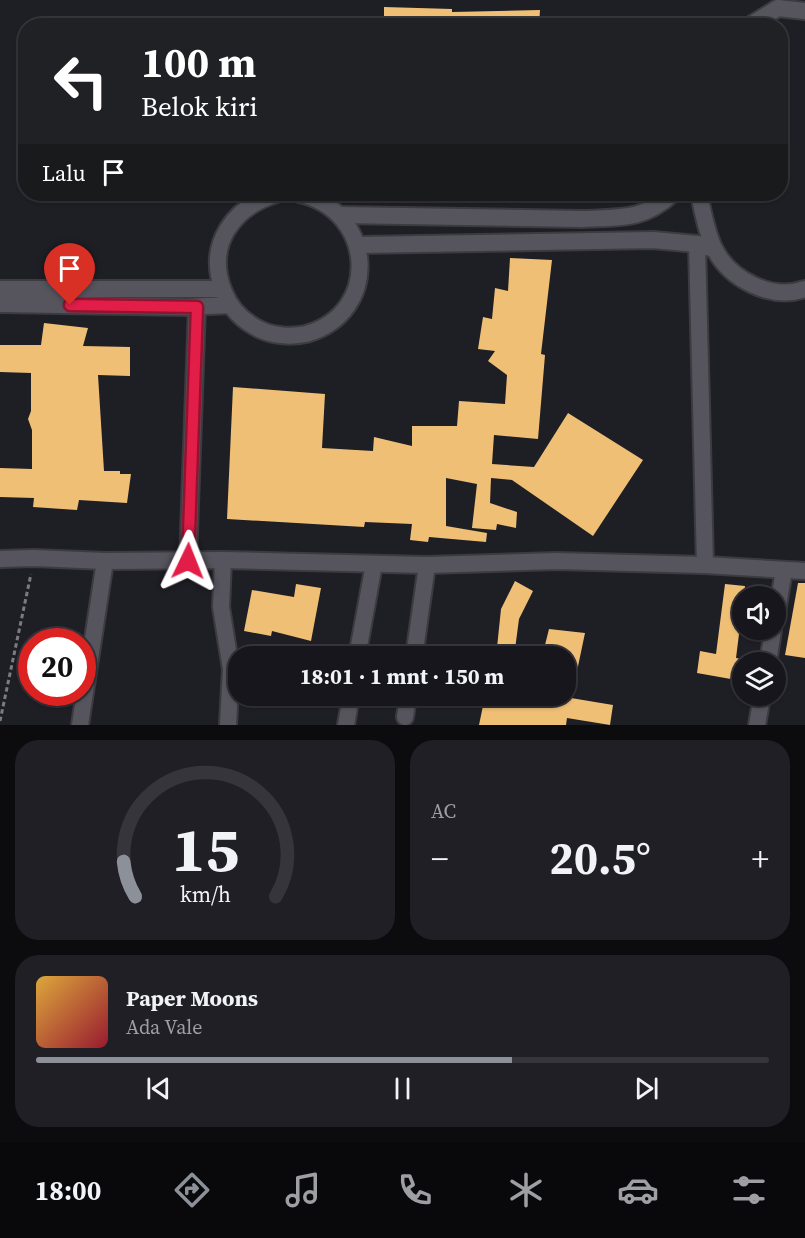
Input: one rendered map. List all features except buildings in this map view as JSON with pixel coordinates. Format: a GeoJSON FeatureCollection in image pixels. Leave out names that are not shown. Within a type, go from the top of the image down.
{"type":"FeatureCollection","features":[{"type":"Feature","properties":{"kind":"street"},"geometry":{"type":"LineString","coordinates":[[760,18],[778,4],[804,7]]}},
{"type":"Feature","properties":{"kind":"street"},"geometry":{"type":"LineString","coordinates":[[257,201],[246,207],[234,219],[225,233],[219,249],[218,267],[222,289],[230,305],[250,325],[283,336],[317,331],[331,322],[344,310],[359,279],[358,244],[351,229],[341,215],[322,201]]}},
{"type":"Feature","properties":{"kind":"street"},"geometry":{"type":"LineString","coordinates":[[341,215],[572,218],[633,216],[649,211],[663,201]]}},
{"type":"Feature","properties":{"kind":"street"},"geometry":{"type":"LineString","coordinates":[[700,201],[714,249],[734,273],[754,286],[777,292],[798,292],[805,289]]}},
{"type":"Feature","properties":{"kind":"street"},"geometry":{"type":"LineString","coordinates":[[568,241],[572,218]]}},
{"type":"Feature","properties":{"kind":"street"},"geometry":{"type":"LineString","coordinates":[[358,244],[653,240],[698,244],[714,249]]}},
{"type":"Feature","properties":{"kind":"street"},"geometry":{"type":"LineString","coordinates":[[698,244],[705,565]]}},
{"type":"Feature","properties":{"kind":"street"},"geometry":{"type":"LineString","coordinates":[[0,288],[222,289]]}},
{"type":"Feature","properties":{"kind":"street"},"geometry":{"type":"LineString","coordinates":[[0,304],[197,307],[230,305]]}},
{"type":"Feature","properties":{"kind":"street"},"geometry":{"type":"LineString","coordinates":[[188,561],[197,307]]}},
{"type":"Feature","properties":{"kind":"street"},"geometry":{"type":"LineString","coordinates":[[0,559],[224,560],[428,565],[556,561],[705,565],[805,571]]}},
{"type":"Feature","properties":{"kind":"street"},"geometry":{"type":"LineString","coordinates":[[224,560],[221,607],[231,669],[228,725]]}},
{"type":"Feature","properties":{"kind":"street"},"geometry":{"type":"LineString","coordinates":[[80,725],[105,561]]}},
{"type":"Feature","properties":{"kind":"street"},"geometry":{"type":"LineString","coordinates":[[359,646],[374,564]]}},
{"type":"Feature","properties":{"kind":"street"},"geometry":{"type":"LineString","coordinates":[[416,646],[428,565]]}},
{"type":"Feature","properties":{"kind":"street"},"geometry":{"type":"LineString","coordinates":[[781,586],[784,570]]}},
{"type":"Feature","properties":{"kind":"street"},"geometry":{"type":"LineString","coordinates":[[346,725],[349,706]]}},
{"type":"Feature","properties":{"kind":"street"},"geometry":{"type":"LineString","coordinates":[[405,717],[407,706]]}},
{"type":"Feature","properties":{"kind":"street"},"geometry":{"type":"LineString","coordinates":[[757,725],[760,706]]}},
{"type":"Feature","properties":{"kind":"path"},"geometry":{"type":"LineString","coordinates":[[0,721],[34,558]]}},
{"type":"Feature","properties":{"kind":"route"},"geometry":{"type":"LineString","coordinates":[[70,305],[197,307],[188,561]]}}]}
